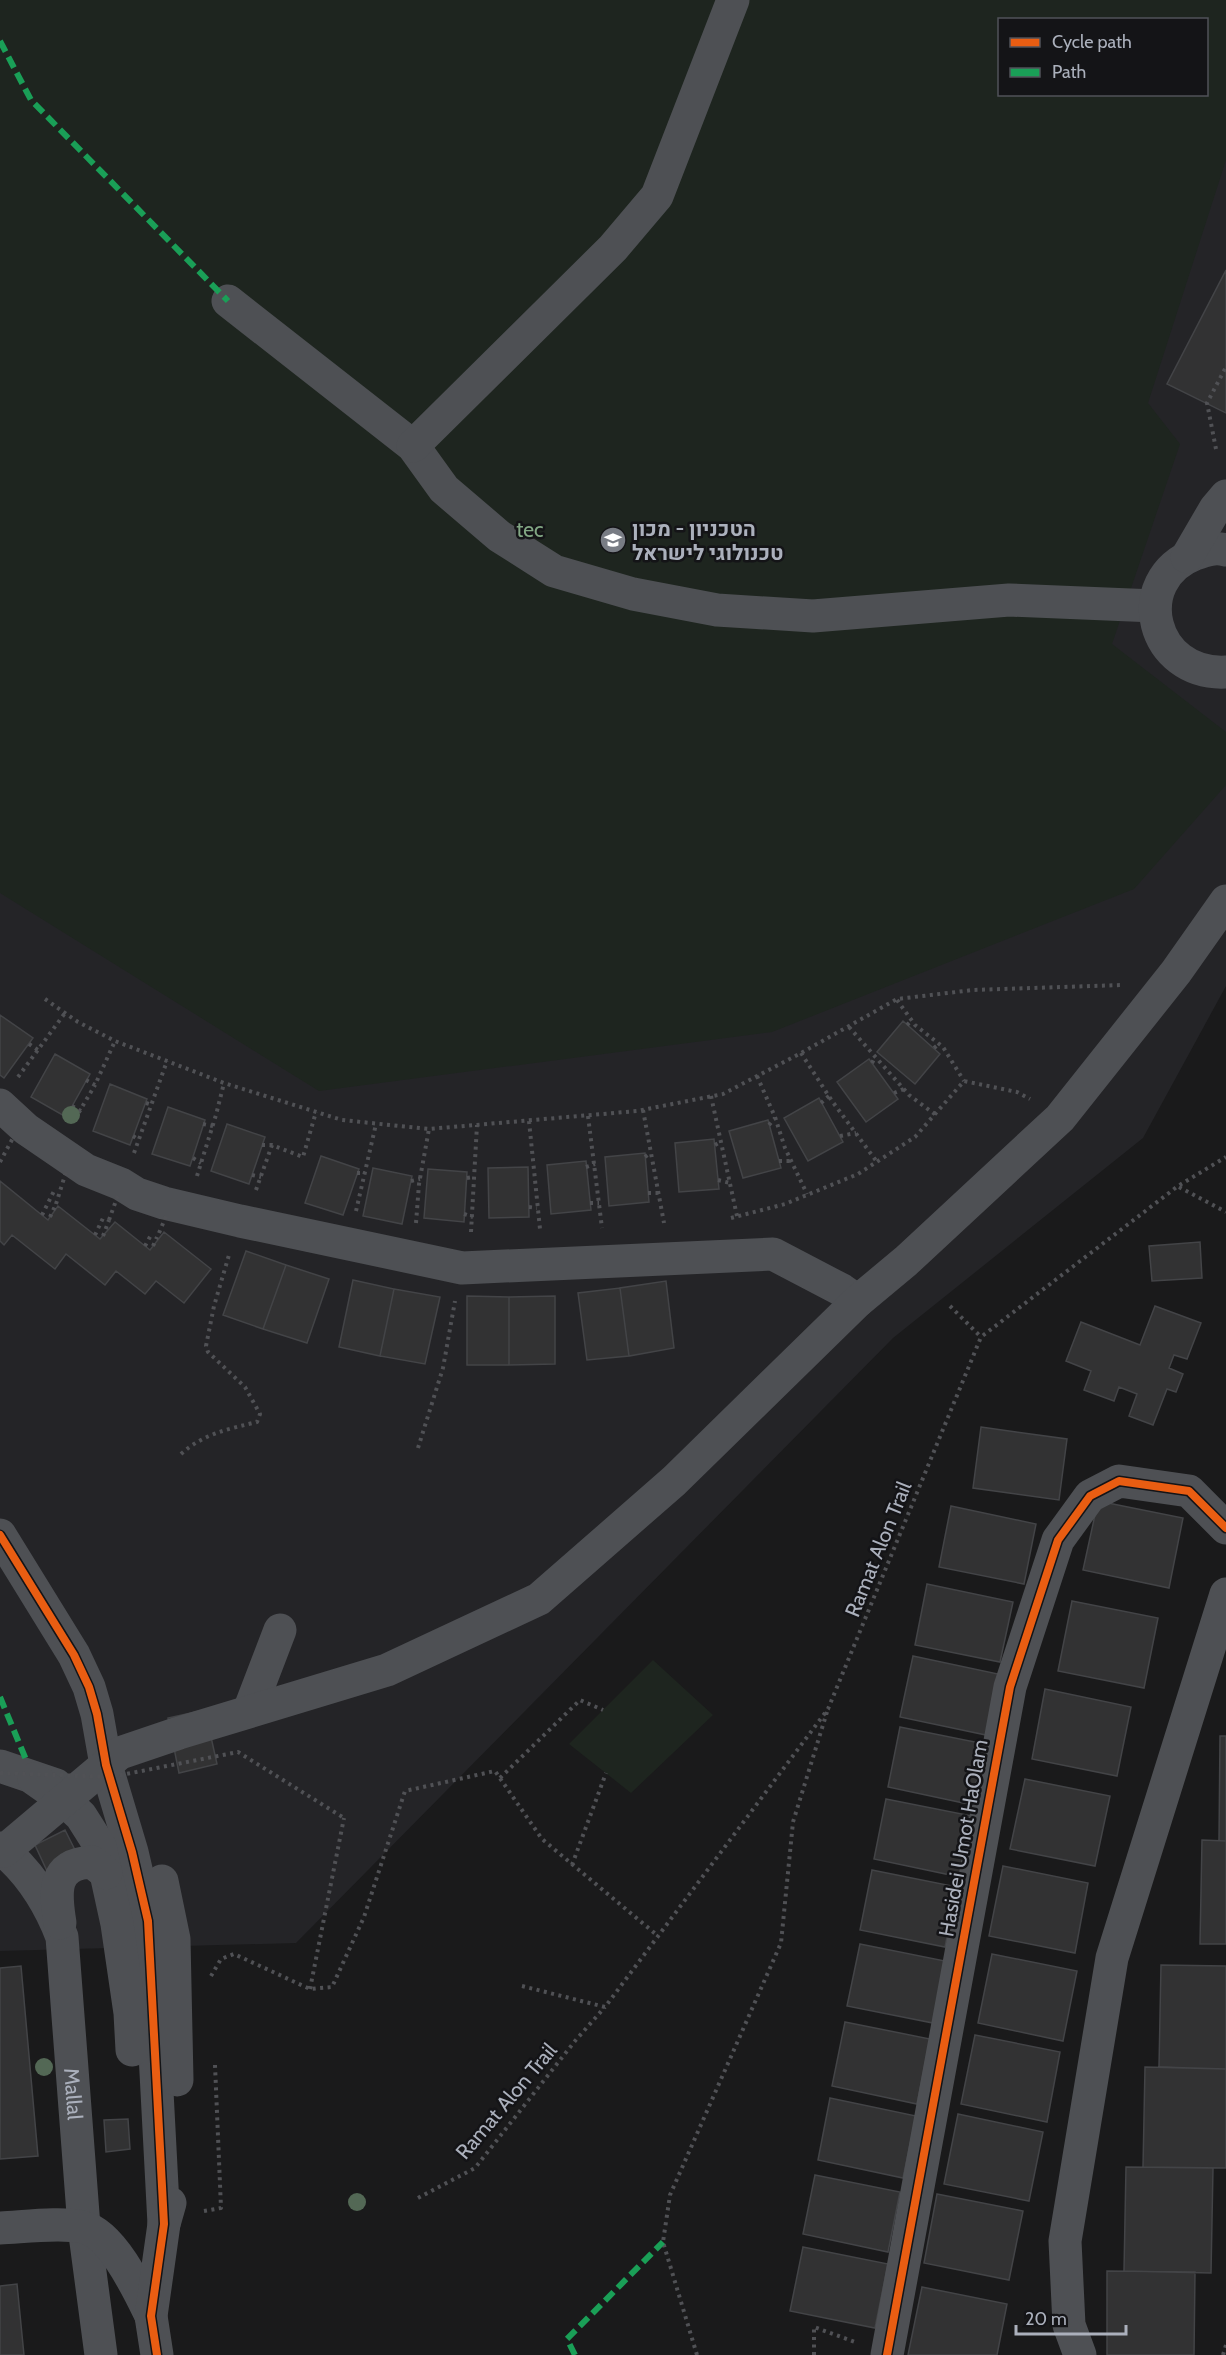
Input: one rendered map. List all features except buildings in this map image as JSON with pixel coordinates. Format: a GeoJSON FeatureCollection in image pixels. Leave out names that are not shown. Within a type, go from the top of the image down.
{"type":"FeatureCollection","features":[{"type":"Feature","properties":{"kind":"street"},"geometry":{"type":"LineString","coordinates":[[413,446],[613,249],[657,196],[733,0]]}},
{"type":"Feature","properties":{"kind":"street"},"geometry":{"type":"LineString","coordinates":[[228,301],[413,446],[444,489],[499,536],[554,571],[633,594],[717,610],[813,616],[1009,600],[1155,606]]}},
{"type":"Feature","properties":{"kind":"street"},"geometry":{"type":"LineString","coordinates":[[1187,557],[1215,509],[1226,495]]}},
{"type":"Feature","properties":{"kind":"street"},"geometry":{"type":"LineString","coordinates":[[1226,550],[1218,548],[1206,550],[1187,557],[1172,569],[1163,582],[1155,606],[1157,625],[1164,643],[1176,658],[1192,668],[1211,673],[1226,672]]}},
{"type":"Feature","properties":{"kind":"street"},"geometry":{"type":"LineString","coordinates":[[2,1849],[113,1759],[249,1712],[387,1670],[539,1599],[664,1480],[1060,1118],[1176,972],[1226,901]]}},
{"type":"Feature","properties":{"kind":"street"},"geometry":{"type":"LineString","coordinates":[[7,1093],[26,1129],[74,1163],[121,1184],[137,1194],[164,1203],[462,1268],[773,1254],[842,1290],[858,1301]]}},
{"type":"Feature","properties":{"kind":"street","name":"Hasidei Umot HaOlam"},"geometry":{"type":"LineString","coordinates":[[887,2354],[1010,1687],[1058,1540],[1090,1496],[1119,1481],[1189,1491],[1226,1528]]}},
{"type":"Feature","properties":{"kind":"street"},"geometry":{"type":"LineString","coordinates":[[0,1535],[74,1655],[88,1687],[113,1759],[120,1814],[132,1852],[148,1921],[164,2224]]}},
{"type":"Feature","properties":{"kind":"street"},"geometry":{"type":"LineString","coordinates":[[1080,2355],[1069,2325],[1065,2241],[1112,1958],[1226,1594]]}},
{"type":"Feature","properties":{"kind":"street"},"geometry":{"type":"LineString","coordinates":[[249,1712],[280,1630]]}},
{"type":"Feature","properties":{"kind":"street"},"geometry":{"type":"LineString","coordinates":[[113,1759],[137,1795],[159,1871],[174,1940],[178,2171],[164,2224],[151,2316],[157,2355]]}},
{"type":"Feature","properties":{"kind":"street"},"geometry":{"type":"LineString","coordinates":[[0,1766],[70,1795],[101,1799],[120,1814]]}},
{"type":"Feature","properties":{"kind":"street"},"geometry":{"type":"LineString","coordinates":[[34,1779],[41,1802],[37,1821]]}},
{"type":"Feature","properties":{"kind":"street"},"geometry":{"type":"LineString","coordinates":[[70,1795],[100,1846],[106,1873],[117,1924],[130,2013],[142,2178],[164,2224]]}},
{"type":"Feature","properties":{"kind":"street","name":"Mallal"},"geometry":{"type":"LineString","coordinates":[[2,1849],[40,1891],[62,1937],[84,2227],[101,2355]]}},
{"type":"Feature","properties":{"kind":"street"},"geometry":{"type":"LineString","coordinates":[[62,1937],[56,1899],[58,1880],[68,1868],[83,1863],[93,1862],[106,1873]]}},
{"type":"Feature","properties":{"kind":"street"},"geometry":{"type":"LineString","coordinates":[[0,2228],[84,2227],[115,2252],[127,2269],[151,2316]]}},
{"type":"Feature","properties":{"kind":"path"},"geometry":{"type":"LineString","coordinates":[[1216,449],[1207,403],[1226,367]]}},
{"type":"Feature","properties":{"kind":"path"},"geometry":{"type":"LineString","coordinates":[[45,999],[115,1041],[224,1083],[342,1120],[429,1129],[643,1110],[723,1094],[897,999],[973,990],[1124,985]]}},
{"type":"Feature","properties":{"kind":"path"},"geometry":{"type":"LineString","coordinates":[[897,999],[912,1020],[939,1044],[964,1081],[1017,1092],[1032,1101]]}},
{"type":"Feature","properties":{"kind":"path"},"geometry":{"type":"LineString","coordinates":[[7,1093],[66,1013]]}},
{"type":"Feature","properties":{"kind":"path"},"geometry":{"type":"LineString","coordinates":[[907,1025],[912,1020]]}},
{"type":"Feature","properties":{"kind":"path"},"geometry":{"type":"LineString","coordinates":[[849,1027],[909,1095],[936,1115]]}},
{"type":"Feature","properties":{"kind":"path"},"geometry":{"type":"LineString","coordinates":[[76,1117],[95,1085],[115,1041]]}},
{"type":"Feature","properties":{"kind":"path"},"geometry":{"type":"LineString","coordinates":[[29,1044],[38,1050]]}},
{"type":"Feature","properties":{"kind":"path"},"geometry":{"type":"LineString","coordinates":[[934,1048],[939,1044]]}},
{"type":"Feature","properties":{"kind":"path"},"geometry":{"type":"LineString","coordinates":[[801,1053],[877,1162]]}},
{"type":"Feature","properties":{"kind":"path"},"geometry":{"type":"LineString","coordinates":[[872,1063],[875,1057]]}},
{"type":"Feature","properties":{"kind":"path"},"geometry":{"type":"LineString","coordinates":[[134,1152],[167,1061]]}},
{"type":"Feature","properties":{"kind":"path"},"geometry":{"type":"LineString","coordinates":[[757,1076],[807,1194]]}},
{"type":"Feature","properties":{"kind":"path"},"geometry":{"type":"LineString","coordinates":[[86,1080],[95,1085]]}},
{"type":"Feature","properties":{"kind":"path"},"geometry":{"type":"LineString","coordinates":[[723,1220],[785,1204],[858,1174],[915,1137],[964,1081]]}},
{"type":"Feature","properties":{"kind":"path"},"geometry":{"type":"LineString","coordinates":[[198,1174],[224,1083]]}},
{"type":"Feature","properties":{"kind":"path"},"geometry":{"type":"LineString","coordinates":[[894,1093],[904,1089]]}},
{"type":"Feature","properties":{"kind":"path"},"geometry":{"type":"LineString","coordinates":[[711,1096],[737,1216]]}},
{"type":"Feature","properties":{"kind":"path"},"geometry":{"type":"LineString","coordinates":[[821,1103],[829,1096]]}},
{"type":"Feature","properties":{"kind":"path"},"geometry":{"type":"LineString","coordinates":[[146,1103],[152,1105]]}},
{"type":"Feature","properties":{"kind":"path"},"geometry":{"type":"LineString","coordinates":[[72,1106],[81,1111]]}},
{"type":"Feature","properties":{"kind":"path"},"geometry":{"type":"LineString","coordinates":[[643,1110],[664,1223],[676,1223]]}},
{"type":"Feature","properties":{"kind":"path"},"geometry":{"type":"LineString","coordinates":[[262,1144],[272,1145],[303,1157],[316,1112]]}},
{"type":"Feature","properties":{"kind":"path"},"geometry":{"type":"LineString","coordinates":[[588,1116],[603,1229]]}},
{"type":"Feature","properties":{"kind":"path"},"geometry":{"type":"LineString","coordinates":[[769,1125],[775,1118]]}},
{"type":"Feature","properties":{"kind":"path"},"geometry":{"type":"LineString","coordinates":[[529,1121],[538,1215]]}},
{"type":"Feature","properties":{"kind":"path"},"geometry":{"type":"LineString","coordinates":[[204,1124],[213,1126]]}},
{"type":"Feature","properties":{"kind":"path"},"geometry":{"type":"LineString","coordinates":[[357,1206],[376,1124]]}},
{"type":"Feature","properties":{"kind":"path"},"geometry":{"type":"LineString","coordinates":[[472,1226],[477,1125]]}},
{"type":"Feature","properties":{"kind":"path"},"geometry":{"type":"LineString","coordinates":[[417,1219],[420,1179],[429,1129]]}},
{"type":"Feature","properties":{"kind":"path"},"geometry":{"type":"LineString","coordinates":[[840,1136],[856,1133]]}},
{"type":"Feature","properties":{"kind":"path"},"geometry":{"type":"LineString","coordinates":[[0,1161],[14,1136]]}},
{"type":"Feature","properties":{"kind":"path"},"geometry":{"type":"LineString","coordinates":[[133,1136],[139,1140]]}},
{"type":"Feature","properties":{"kind":"path"},"geometry":{"type":"LineString","coordinates":[[715,1145],[720,1142]]}},
{"type":"Feature","properties":{"kind":"path"},"geometry":{"type":"LineString","coordinates":[[257,1186],[272,1145]]}},
{"type":"Feature","properties":{"kind":"path"},"geometry":{"type":"LineString","coordinates":[[645,1157],[651,1153]]}},
{"type":"Feature","properties":{"kind":"path"},"geometry":{"type":"LineString","coordinates":[[950,1306],[981,1337],[1178,1186],[1226,1157]]}},
{"type":"Feature","properties":{"kind":"path"},"geometry":{"type":"LineString","coordinates":[[193,1158],[201,1163]]}},
{"type":"Feature","properties":{"kind":"path"},"geometry":{"type":"LineString","coordinates":[[779,1161],[792,1161]]}},
{"type":"Feature","properties":{"kind":"path"},"geometry":{"type":"LineString","coordinates":[[586,1167],[595,1164]]}},
{"type":"Feature","properties":{"kind":"path"},"geometry":{"type":"LineString","coordinates":[[528,1172],[533,1167]]}},
{"type":"Feature","properties":{"kind":"path"},"geometry":{"type":"LineString","coordinates":[[50,1217],[66,1172]]}},
{"type":"Feature","properties":{"kind":"path"},"geometry":{"type":"LineString","coordinates":[[357,1173],[364,1173]]}},
{"type":"Feature","properties":{"kind":"path"},"geometry":{"type":"LineString","coordinates":[[252,1174],[261,1178]]}},
{"type":"Feature","properties":{"kind":"path"},"geometry":{"type":"LineString","coordinates":[[467,1178],[474,1177]]}},
{"type":"Feature","properties":{"kind":"path"},"geometry":{"type":"LineString","coordinates":[[411,1181],[420,1179]]}},
{"type":"Feature","properties":{"kind":"path"},"geometry":{"type":"LineString","coordinates":[[42,1215],[59,1180]]}},
{"type":"Feature","properties":{"kind":"path"},"geometry":{"type":"LineString","coordinates":[[718,1180],[730,1183]]}},
{"type":"Feature","properties":{"kind":"path"},"geometry":{"type":"LineString","coordinates":[[1178,1186],[1226,1212]]}},
{"type":"Feature","properties":{"kind":"path"},"geometry":{"type":"LineString","coordinates":[[648,1193],[659,1192]]}},
{"type":"Feature","properties":{"kind":"path"},"geometry":{"type":"LineString","coordinates":[[103,1236],[118,1195]]}},
{"type":"Feature","properties":{"kind":"path"},"geometry":{"type":"LineString","coordinates":[[590,1203],[599,1203]]}},
{"type":"Feature","properties":{"kind":"path"},"geometry":{"type":"LineString","coordinates":[[55,1211],[56,1204]]}},
{"type":"Feature","properties":{"kind":"path"},"geometry":{"type":"LineString","coordinates":[[95,1235],[108,1207]]}},
{"type":"Feature","properties":{"kind":"path"},"geometry":{"type":"LineString","coordinates":[[529,1207],[537,1208]]}},
{"type":"Feature","properties":{"kind":"path"},"geometry":{"type":"LineString","coordinates":[[159,1233],[167,1214]]}},
{"type":"Feature","properties":{"kind":"path"},"geometry":{"type":"LineString","coordinates":[[464,1214],[473,1217]]}},
{"type":"Feature","properties":{"kind":"path"},"geometry":{"type":"LineString","coordinates":[[109,1220],[110,1227]]}},
{"type":"Feature","properties":{"kind":"path"},"geometry":{"type":"LineString","coordinates":[[180,1454],[191,1444],[215,1431],[257,1422],[260,1414],[245,1387],[208,1352],[206,1346],[214,1306],[227,1263]]}},
{"type":"Feature","properties":{"kind":"path"},"geometry":{"type":"LineString","coordinates":[[418,1448],[443,1368],[462,1268]]}},
{"type":"Feature","properties":{"kind":"path"},"geometry":{"type":"LineString","coordinates":[[500,1778],[580,1700],[603,1710]]}},
{"type":"Feature","properties":{"kind":"path"},"geometry":{"type":"LineString","coordinates":[[697,2355],[663,2242],[670,2195],[781,1943],[793,1822],[828,1708]]}},
{"type":"Feature","properties":{"kind":"path"},"geometry":{"type":"LineString","coordinates":[[0,1773],[111,1777],[238,1752],[344,1818],[310,1989]]}},
{"type":"Feature","properties":{"kind":"path"},"geometry":{"type":"LineString","coordinates":[[212,1987],[211,1975],[221,1959],[234,1954],[310,1989],[332,1987],[364,1917],[405,1791],[495,1771],[542,1839],[658,1936]]}},
{"type":"Feature","properties":{"kind":"path"},"geometry":{"type":"LineString","coordinates":[[573,1865],[606,1773]]}},
{"type":"Feature","properties":{"kind":"path"},"geometry":{"type":"LineString","coordinates":[[522,1986],[604,2007]]}},
{"type":"Feature","properties":{"kind":"path"},"geometry":{"type":"LineString","coordinates":[[197,2212],[221,2208],[215,2057]]}},
{"type":"Feature","properties":{"kind":"path"},"geometry":{"type":"LineString","coordinates":[[814,2355],[814,2327],[887,2354]]}},
{"type":"Feature","properties":{"kind":"path"},"geometry":{"type":"LineString","coordinates":[[1223,2355],[1226,2345]]}},
{"type":"Feature","properties":{"kind":"shaded area","name":"tec"},"geometry":{"type":"Polygon","coordinates":[[[0,0],[1226,0],[1226,986],[1143,1138],[893,1338],[296,1943],[0,1951],[0,0]]]}},
{"type":"Feature","properties":{"kind":"green space","name":"tec"},"geometry":{"type":"Polygon","coordinates":[[[0,0],[1226,0],[1226,160],[1148,403],[1180,444],[1112,644],[1226,732],[1226,785],[1134,889],[772,1032],[319,1091],[0,893],[0,0]]]}},
{"type":"Feature","properties":{"kind":"green space"},"geometry":{"type":"Polygon","coordinates":[[[653,1660],[713,1715],[631,1793],[569,1744],[653,1660]]]}},
{"type":"Feature","properties":{"kind":"marked path"},"geometry":{"type":"LineString","coordinates":[[0,41],[31,100],[228,301]]}},
{"type":"Feature","properties":{"kind":"marked path"},"geometry":{"type":"LineString","coordinates":[[0,1697],[27,1762]]}},
{"type":"Feature","properties":{"kind":"marked path"},"geometry":{"type":"LineString","coordinates":[[575,2355],[567,2339],[663,2242]]}},
{"type":"Feature","properties":{"kind":"cycle path"},"geometry":{"type":"LineString","coordinates":[[887,2355],[1010,1687],[1058,1540],[1090,1496],[1119,1481],[1189,1491],[1226,1528]]}},
{"type":"Feature","properties":{"kind":"cycle path"},"geometry":{"type":"LineString","coordinates":[[0,1535],[74,1655],[89,1687],[97,1714],[106,1765],[132,1852],[148,1921],[164,2224],[151,2316],[157,2355]]}},
{"type":"Feature","properties":{"kind":"place","name":"הטכניון - מכון טכנולוגי לישראל"},"geometry":{"type":"Point","coordinates":[613,540]}}]}
